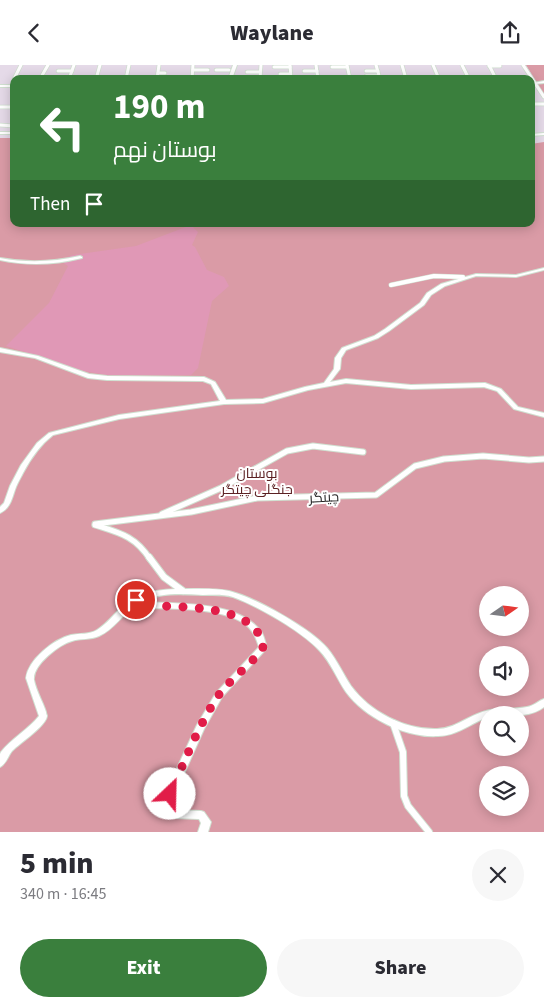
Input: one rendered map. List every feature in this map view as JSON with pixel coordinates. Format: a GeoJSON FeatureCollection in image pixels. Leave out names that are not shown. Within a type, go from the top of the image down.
{"type":"FeatureCollection","features":[{"type":"Feature","properties":{"kind":"street"},"geometry":{"type":"LineString","coordinates":[[42,75],[48,65]]}},
{"type":"Feature","properties":{"kind":"street"},"geometry":{"type":"LineString","coordinates":[[70,75],[74,65]]}},
{"type":"Feature","properties":{"kind":"street"},"geometry":{"type":"LineString","coordinates":[[158,75],[159,65]]}},
{"type":"Feature","properties":{"kind":"street"},"geometry":{"type":"LineString","coordinates":[[192,75],[194,65]]}},
{"type":"Feature","properties":{"kind":"street"},"geometry":{"type":"LineString","coordinates":[[229,75],[231,65]]}},
{"type":"Feature","properties":{"kind":"street"},"geometry":{"type":"LineString","coordinates":[[260,75],[261,65]]}},
{"type":"Feature","properties":{"kind":"street"},"geometry":{"type":"LineString","coordinates":[[376,65],[379,75]]}},
{"type":"Feature","properties":{"kind":"street"},"geometry":{"type":"LineString","coordinates":[[274,67],[290,66],[290,74],[280,74]]}},
{"type":"Feature","properties":{"kind":"street"},"geometry":{"type":"LineString","coordinates":[[490,66],[498,67]]}},
{"type":"Feature","properties":{"kind":"street"},"geometry":{"type":"LineString","coordinates":[[333,68],[347,67]]}},
{"type":"Feature","properties":{"kind":"street"},"geometry":{"type":"LineString","coordinates":[[304,70],[317,68]]}},
{"type":"Feature","properties":{"kind":"street"},"geometry":{"type":"LineString","coordinates":[[193,70],[208,70]]}},
{"type":"Feature","properties":{"kind":"street"},"geometry":{"type":"LineString","coordinates":[[216,70],[229,70]]}},
{"type":"Feature","properties":{"kind":"street"},"geometry":{"type":"LineString","coordinates":[[58,71],[72,71]]}},
{"type":"Feature","properties":{"kind":"street"},"geometry":{"type":"LineString","coordinates":[[247,72],[259,71]]}},
{"type":"Feature","properties":{"kind":"street"},"geometry":{"type":"LineString","coordinates":[[366,71],[378,71]]}},
{"type":"Feature","properties":{"kind":"street"},"geometry":{"type":"LineString","coordinates":[[158,72],[165,72]]}},
{"type":"Feature","properties":{"kind":"street"},"geometry":{"type":"LineString","coordinates":[[535,86],[544,97]]}},
{"type":"Feature","properties":{"kind":"street"},"geometry":{"type":"LineString","coordinates":[[0,259],[12,262],[50,264],[67,262],[80,257]]}},
{"type":"Feature","properties":{"kind":"street"},"geometry":{"type":"LineString","coordinates":[[390,285],[434,276],[516,276],[544,269]]}},
{"type":"Feature","properties":{"kind":"street"},"geometry":{"type":"LineString","coordinates":[[326,384],[337,369],[338,358],[344,349],[376,337],[422,304],[429,294],[436,289],[463,277]]}},
{"type":"Feature","properties":{"kind":"street"},"geometry":{"type":"LineString","coordinates":[[0,350],[36,357],[88,376],[107,378],[204,379],[213,383],[224,402]]}},
{"type":"Feature","properties":{"kind":"street"},"geometry":{"type":"LineString","coordinates":[[0,511],[5,507],[13,487],[41,441],[51,434],[119,417],[224,402],[263,401],[326,384],[359,381],[420,387],[485,385],[499,391],[516,407],[544,415]]}},
{"type":"Feature","properties":{"kind":"street"},"geometry":{"type":"LineString","coordinates":[[156,517],[221,488],[287,451],[313,446],[363,452]]}},
{"type":"Feature","properties":{"kind":"street","name":"چیتگر"},"geometry":{"type":"LineString","coordinates":[[183,591],[173,587],[163,577],[141,546],[134,541],[95,525],[191,512],[257,498],[376,495],[387,490],[396,478],[408,469],[423,463],[484,456],[521,461],[544,459]]}},
{"type":"Feature","properties":{"kind":"street"},"geometry":{"type":"LineString","coordinates":[[0,763],[10,746],[18,738],[36,729],[44,717],[30,678],[31,669],[63,641],[75,637],[92,636],[103,631],[116,616],[136,600],[164,591],[234,594],[294,627],[323,649],[358,700],[392,723],[414,731],[439,733],[458,728],[475,717],[540,707],[544,702]]}},
{"type":"Feature","properties":{"kind":"street"},"geometry":{"type":"LineString","coordinates":[[136,600],[144,605],[211,609],[229,613],[258,630],[262,639],[263,648],[219,695],[200,727],[170,794],[170,806],[174,814],[201,815],[206,822],[203,832]]}},
{"type":"Feature","properties":{"kind":"street"},"geometry":{"type":"LineString","coordinates":[[392,723],[399,735],[403,753],[402,790],[406,803],[425,824],[429,832]]}},
{"type":"Feature","properties":{"kind":"green space"},"geometry":{"type":"Polygon","coordinates":[[[526,65],[544,65],[544,95],[535,80],[535,75],[532,75],[526,65]]]}},
{"type":"Feature","properties":{"kind":"green space","name":"بوستان جنگلی چیتگر"},"geometry":{"type":"Polygon","coordinates":[[[0,138],[10,138],[10,227],[535,227],[535,143],[544,142],[544,832],[0,832],[0,138]]]}},
{"type":"Feature","properties":{"kind":"shaded area"},"geometry":{"type":"Polygon","coordinates":[[[186,227],[193,227],[198,232],[192,245],[195,247],[207,270],[224,277],[229,286],[212,301],[198,368],[191,375],[107,375],[84,371],[6,346],[49,303],[68,266],[59,260],[73,255],[136,246],[186,227]]]}},
{"type":"Feature","properties":{"kind":"route"},"geometry":{"type":"LineString","coordinates":[[136,600],[144,605],[211,609],[229,613],[258,630],[262,639],[263,648],[219,695],[200,727],[170,794]]}}]}
